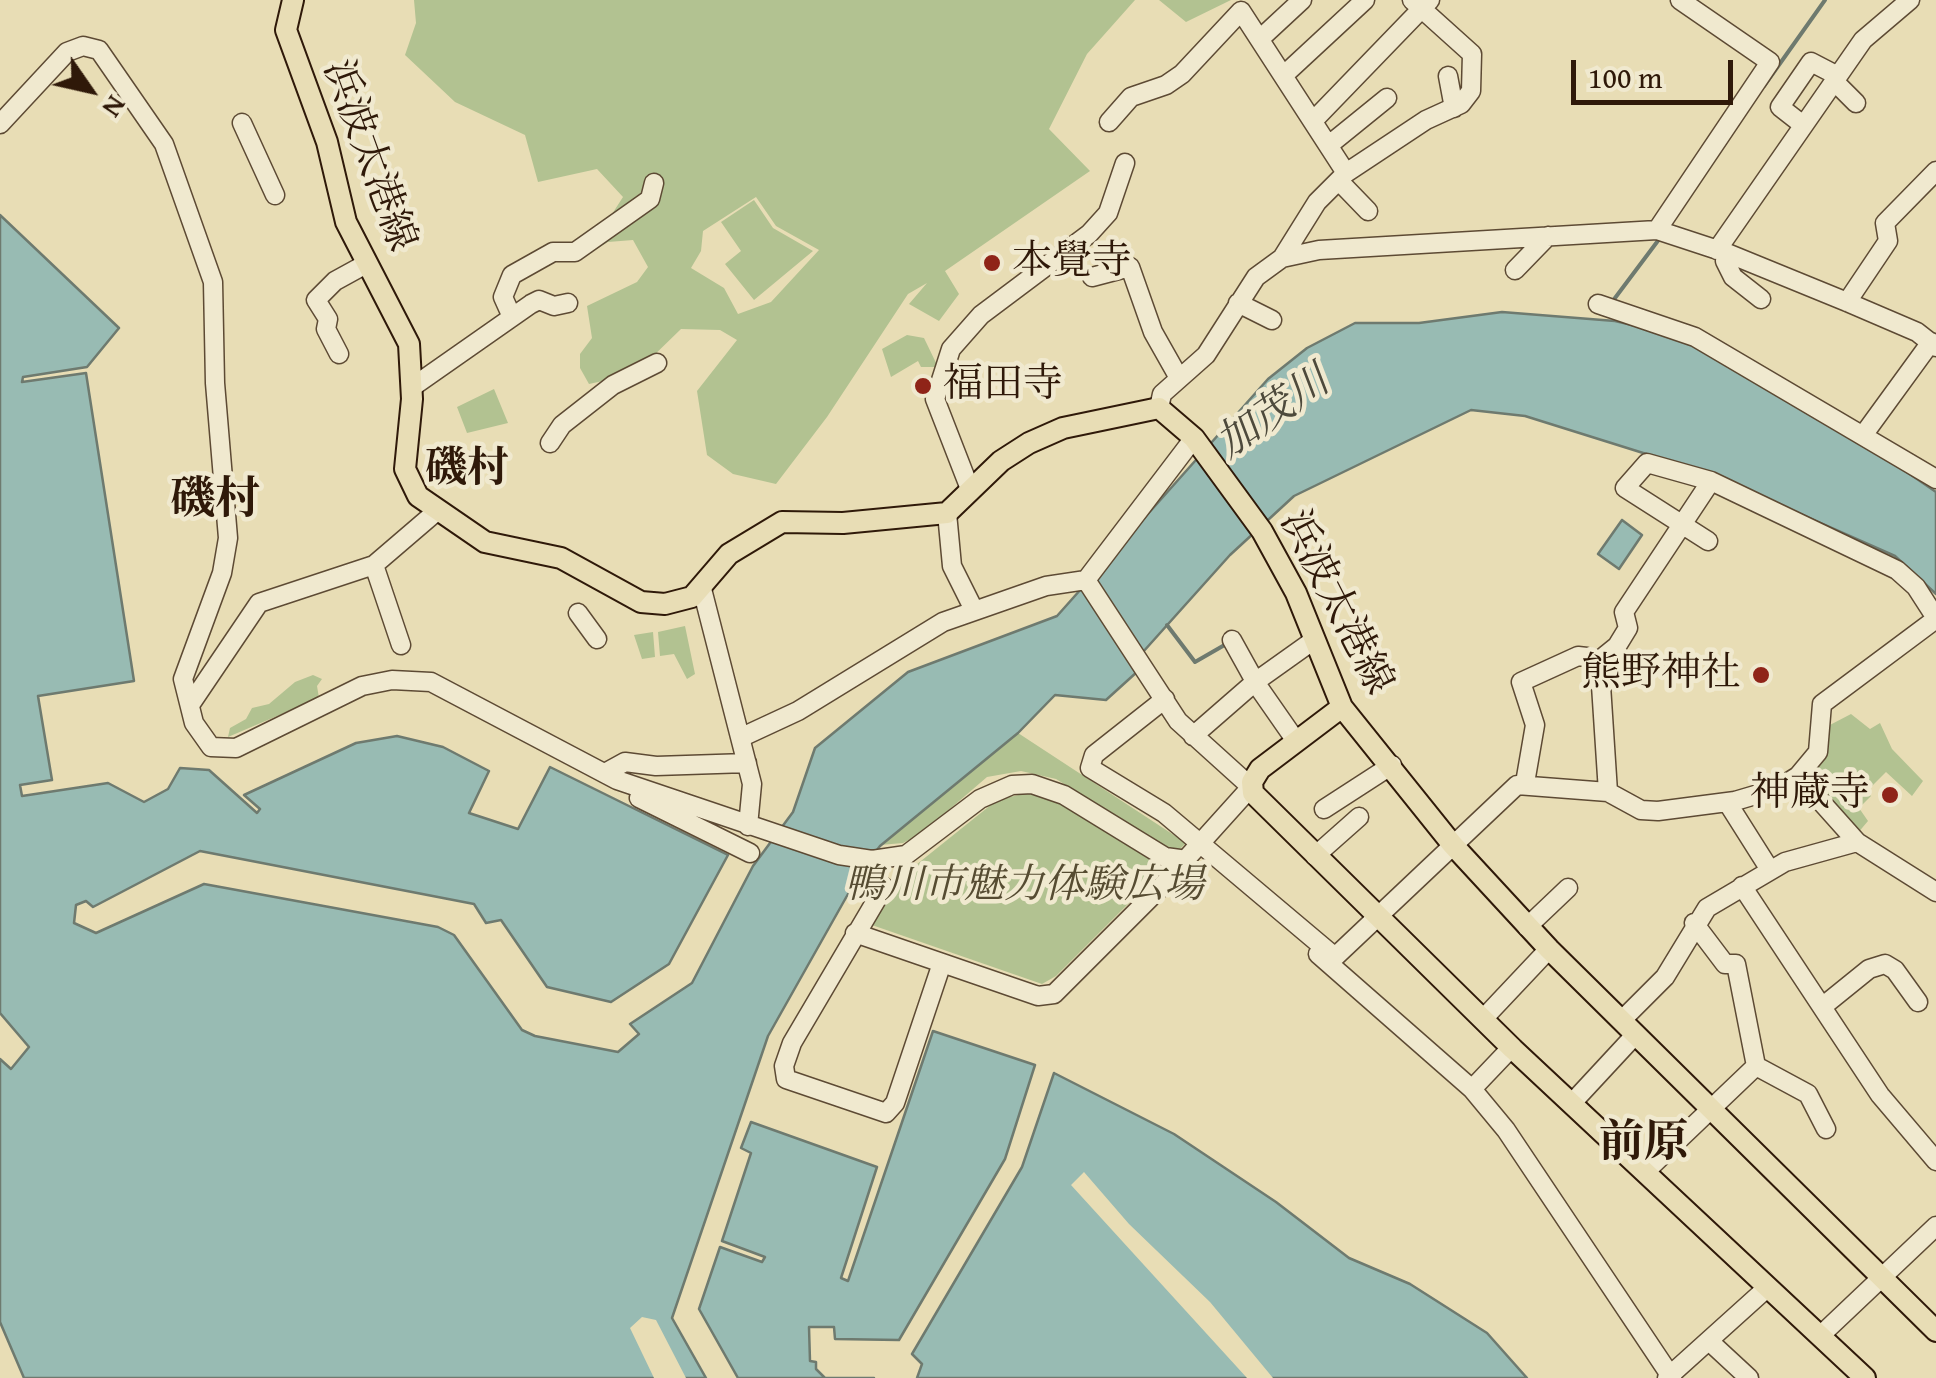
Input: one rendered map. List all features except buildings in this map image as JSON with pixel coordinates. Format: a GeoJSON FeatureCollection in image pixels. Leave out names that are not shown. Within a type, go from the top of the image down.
{"type":"FeatureCollection","features":[{"type":"Feature","properties":{"kind":"main road","name":"浜波太港線"},"geometry":{"type":"LineString","coordinates":[[293,0],[286,24],[288,39],[326,142],[346,222],[405,332],[412,388],[406,469],[413,490],[485,542],[561,558],[641,602],[676,602],[702,589]]}},
{"type":"Feature","properties":{"kind":"main road","name":"浜波太港線"},"geometry":{"type":"LineString","coordinates":[[1160,408],[1196,440],[1262,531],[1290,580],[1342,707],[1452,844],[1549,950],[1936,1331]]}},
{"type":"Feature","properties":{"kind":"main road"},"geometry":{"type":"LineString","coordinates":[[702,589],[729,554],[782,522],[843,523],[946,514],[1000,461],[1063,428],[1160,408]]}},
{"type":"Feature","properties":{"kind":"main road"},"geometry":{"type":"LineString","coordinates":[[1342,707],[1260,769],[1251,787],[1315,856],[1512,1047],[1865,1378]]}},
{"type":"Feature","properties":{"kind":"street"},"geometry":{"type":"LineString","coordinates":[[1261,38],[1302,0]]}},
{"type":"Feature","properties":{"kind":"street"},"geometry":{"type":"LineString","coordinates":[[1283,76],[1365,0]]}},
{"type":"Feature","properties":{"kind":"street"},"geometry":{"type":"LineString","coordinates":[[1666,232],[1770,62],[1680,0]]}},
{"type":"Feature","properties":{"kind":"street"},"geometry":{"type":"LineString","coordinates":[[1722,251],[1803,125],[1888,6],[1910,0]]}},
{"type":"Feature","properties":{"kind":"street"},"geometry":{"type":"LineString","coordinates":[[1282,258],[1317,202],[1342,177],[1426,120],[1454,108],[1471,91],[1472,54],[1420,3],[1314,120]]}},
{"type":"Feature","properties":{"kind":"street"},"geometry":{"type":"LineString","coordinates":[[1109,122],[1131,96],[1166,85],[1182,74],[1241,11],[1314,120],[1342,177],[1368,211]]}},
{"type":"Feature","properties":{"kind":"street"},"geometry":{"type":"LineString","coordinates":[[0,124],[68,52],[83,46],[99,50],[164,144],[213,282],[215,384],[228,538],[204,630],[184,672],[202,740],[222,750],[236,748],[362,686],[392,680],[431,682],[611,776],[773,835],[872,860],[906,855],[923,847],[994,791],[1032,784],[1064,795],[1164,857],[1195,851],[1335,957],[1452,844],[1525,783],[1535,726],[1521,682],[1578,656],[1596,663]]}},
{"type":"Feature","properties":{"kind":"street"},"geometry":{"type":"LineString","coordinates":[[1803,125],[1780,108],[1810,62],[1836,78],[1856,103]]}},
{"type":"Feature","properties":{"kind":"street"},"geometry":{"type":"LineString","coordinates":[[1448,76],[1454,108]]}},
{"type":"Feature","properties":{"kind":"street"},"geometry":{"type":"LineString","coordinates":[[1329,145],[1387,98]]}},
{"type":"Feature","properties":{"kind":"street"},"geometry":{"type":"LineString","coordinates":[[242,123],[275,196]]}},
{"type":"Feature","properties":{"kind":"street"},"geometry":{"type":"LineString","coordinates":[[970,489],[935,399],[951,349],[981,315],[1089,234],[1108,213],[1126,163]]}},
{"type":"Feature","properties":{"kind":"street"},"geometry":{"type":"LineString","coordinates":[[1847,302],[1888,241],[1885,223],[1936,171]]}},
{"type":"Feature","properties":{"kind":"street"},"geometry":{"type":"LineString","coordinates":[[512,317],[503,297],[512,275],[553,252],[575,252],[650,199],[654,183]]}},
{"type":"Feature","properties":{"kind":"street"},"geometry":{"type":"LineString","coordinates":[[1160,408],[1160,397],[1206,355],[1256,276],[1282,258],[1319,250],[1666,232],[1847,302],[1933,344],[1868,428]]}},
{"type":"Feature","properties":{"kind":"street"},"geometry":{"type":"LineString","coordinates":[[1515,270],[1548,236]]}},
{"type":"Feature","properties":{"kind":"street"},"geometry":{"type":"LineString","coordinates":[[1722,251],[1733,277],[1761,300]]}},
{"type":"Feature","properties":{"kind":"street"},"geometry":{"type":"LineString","coordinates":[[339,354],[326,329],[328,318],[316,300],[335,281],[366,264]]}},
{"type":"Feature","properties":{"kind":"street"},"geometry":{"type":"LineString","coordinates":[[1092,277],[1130,267],[1153,332],[1179,378]]}},
{"type":"Feature","properties":{"kind":"street"},"geometry":{"type":"LineString","coordinates":[[412,388],[539,300],[554,306],[568,302]]}},
{"type":"Feature","properties":{"kind":"street"},"geometry":{"type":"LineString","coordinates":[[1238,303],[1272,320]]}},
{"type":"Feature","properties":{"kind":"street"},"geometry":{"type":"LineString","coordinates":[[1598,304],[1618,314],[1696,336],[1868,428]]}},
{"type":"Feature","properties":{"kind":"street"},"geometry":{"type":"LineString","coordinates":[[1750,354],[1868,428],[1936,479]]}},
{"type":"Feature","properties":{"kind":"street"},"geometry":{"type":"LineString","coordinates":[[550,444],[562,425],[612,385],[657,363]]}},
{"type":"Feature","properties":{"kind":"street"},"geometry":{"type":"LineString","coordinates":[[742,737],[798,712],[918,634],[1046,586],[1087,581],[1196,440]]}},
{"type":"Feature","properties":{"kind":"street"},"geometry":{"type":"LineString","coordinates":[[1525,783],[1608,792],[1641,810],[1727,802],[1778,788],[1798,776],[1818,752],[1822,704],[1936,619],[1916,587],[1897,570],[1711,481],[1647,463],[1625,488],[1708,541]]}},
{"type":"Feature","properties":{"kind":"street"},"geometry":{"type":"LineString","coordinates":[[1596,663],[1628,628],[1624,612],[1711,481]]}},
{"type":"Feature","properties":{"kind":"street"},"geometry":{"type":"LineString","coordinates":[[190,705],[259,603],[374,565],[437,511]]}},
{"type":"Feature","properties":{"kind":"street"},"geometry":{"type":"LineString","coordinates":[[946,514],[952,566],[974,610]]}},
{"type":"Feature","properties":{"kind":"street"},"geometry":{"type":"LineString","coordinates":[[374,565],[401,645]]}},
{"type":"Feature","properties":{"kind":"street"},"geometry":{"type":"LineString","coordinates":[[855,933],[1038,996],[1054,994],[1195,851],[1251,787],[1193,736],[1087,581]]}},
{"type":"Feature","properties":{"kind":"street"},"geometry":{"type":"LineString","coordinates":[[702,589],[742,737],[753,802],[748,826]]}},
{"type":"Feature","properties":{"kind":"street"},"geometry":{"type":"LineString","coordinates":[[578,612],[597,639]]}},
{"type":"Feature","properties":{"kind":"street"},"geometry":{"type":"LineString","coordinates":[[1232,640],[1255,682],[1296,741]]}},
{"type":"Feature","properties":{"kind":"street"},"geometry":{"type":"LineString","coordinates":[[1193,736],[1255,682],[1314,640]]}},
{"type":"Feature","properties":{"kind":"street"},"geometry":{"type":"LineString","coordinates":[[1596,663],[1608,792]]}},
{"type":"Feature","properties":{"kind":"street"},"geometry":{"type":"LineString","coordinates":[[1165,700],[1094,755],[1090,768],[1164,814],[1195,851],[1472,1088],[1506,1130],[1668,1378],[1768,1287]]}},
{"type":"Feature","properties":{"kind":"street"},"geometry":{"type":"LineString","coordinates":[[611,776],[625,762],[656,766],[747,763]]}},
{"type":"Feature","properties":{"kind":"street"},"geometry":{"type":"LineString","coordinates":[[1324,809],[1392,765]]}},
{"type":"Feature","properties":{"kind":"street"},"geometry":{"type":"LineString","coordinates":[[611,776],[638,797],[750,853]]}},
{"type":"Feature","properties":{"kind":"street"},"geometry":{"type":"LineString","coordinates":[[1798,776],[1858,842],[1936,892]]}},
{"type":"Feature","properties":{"kind":"street"},"geometry":{"type":"LineString","coordinates":[[1727,802],[1770,870]]}},
{"type":"Feature","properties":{"kind":"street"},"geometry":{"type":"LineString","coordinates":[[1315,856],[1359,817]]}},
{"type":"Feature","properties":{"kind":"street"},"geometry":{"type":"LineString","coordinates":[[1572,1103],[1666,977],[1706,908],[1770,870],[1813,852],[1858,842]]}},
{"type":"Feature","properties":{"kind":"street"},"geometry":{"type":"LineString","coordinates":[[1742,886],[1880,1095],[1936,1162]]}},
{"type":"Feature","properties":{"kind":"street"},"geometry":{"type":"LineString","coordinates":[[884,887],[792,1042],[784,1066],[786,1079],[886,1113],[895,1103],[942,963]]}},
{"type":"Feature","properties":{"kind":"street"},"geometry":{"type":"LineString","coordinates":[[1528,927],[1568,888]]}},
{"type":"Feature","properties":{"kind":"street"},"geometry":{"type":"LineString","coordinates":[[1694,923],[1726,964],[1736,964],[1756,1066]]}},
{"type":"Feature","properties":{"kind":"street"},"geometry":{"type":"LineString","coordinates":[[1483,1019],[1549,950]]}},
{"type":"Feature","properties":{"kind":"street"},"geometry":{"type":"LineString","coordinates":[[1822,1007],[1869,969],[1885,964],[1895,970],[1918,1002]]}},
{"type":"Feature","properties":{"kind":"street"},"geometry":{"type":"LineString","coordinates":[[1472,1088],[1512,1047]]}},
{"type":"Feature","properties":{"kind":"street"},"geometry":{"type":"LineString","coordinates":[[1645,1172],[1756,1066]]}},
{"type":"Feature","properties":{"kind":"street"},"geometry":{"type":"LineString","coordinates":[[1756,1066],[1808,1094],[1826,1129]]}},
{"type":"Feature","properties":{"kind":"street"},"geometry":{"type":"LineString","coordinates":[[1821,1335],[1936,1226]]}},
{"type":"Feature","properties":{"kind":"street"},"geometry":{"type":"LineString","coordinates":[[1709,1341],[1749,1378]]}},
{"type":"Feature","properties":{"kind":"green space"},"geometry":{"type":"Polygon","coordinates":[[[414,0],[1135,0],[1087,54],[1049,129],[1090,171],[945,271],[959,294],[939,321],[909,304],[927,283],[908,294],[827,417],[776,484],[733,474],[707,455],[697,391],[737,340],[720,330],[681,329],[645,364],[621,377],[589,384],[580,368],[580,354],[592,338],[587,306],[637,282],[648,267],[633,240],[608,242],[585,256],[623,197],[597,169],[538,182],[525,135],[455,102],[405,55],[416,23],[414,0]],[[756,197],[703,231],[701,251],[691,268],[724,288],[738,314],[771,302],[819,250],[776,226],[756,197]]]}},
{"type":"Feature","properties":{"kind":"green space"},"geometry":{"type":"Polygon","coordinates":[[[1159,0],[1231,0],[1186,22],[1159,0]]]}},
{"type":"Feature","properties":{"kind":"green space"},"geometry":{"type":"Polygon","coordinates":[[[754,200],[773,228],[813,251],[754,300],[725,264],[741,251],[721,222],[754,200]]]}},
{"type":"Feature","properties":{"kind":"green space"},"geometry":{"type":"Polygon","coordinates":[[[907,335],[924,338],[938,367],[921,367],[918,361],[891,377],[882,349],[907,335]]]}},
{"type":"Feature","properties":{"kind":"green space"},"geometry":{"type":"Polygon","coordinates":[[[494,389],[508,423],[467,433],[457,407],[494,389]]]}},
{"type":"Feature","properties":{"kind":"green space"},"geometry":{"type":"Polygon","coordinates":[[[685,626],[695,674],[687,679],[674,654],[660,656],[658,632],[685,626]]]}},
{"type":"Feature","properties":{"kind":"green space"},"geometry":{"type":"Polygon","coordinates":[[[653,632],[655,657],[642,659],[634,635],[653,632]]]}},
{"type":"Feature","properties":{"kind":"green space"},"geometry":{"type":"Polygon","coordinates":[[[313,675],[322,679],[317,686],[319,698],[228,737],[230,728],[246,719],[252,708],[269,704],[295,682],[313,675]]]}},
{"type":"Feature","properties":{"kind":"green space"},"geometry":{"type":"Polygon","coordinates":[[[1851,714],[1870,729],[1880,723],[1892,749],[1923,781],[1912,796],[1886,772],[1867,791],[1871,796],[1859,808],[1868,821],[1857,834],[1806,773],[1826,752],[1828,726],[1851,714]]]}},
{"type":"Feature","properties":{"kind":"green space"},"geometry":{"type":"Polygon","coordinates":[[[1018,733],[1186,843],[1178,851],[1166,847],[1056,779],[1021,771],[987,777],[922,833],[903,843],[880,845],[1018,733]]]}},
{"type":"Feature","properties":{"kind":"green space","name":"鴨川市魅力体験広場"},"geometry":{"type":"Polygon","coordinates":[[[1027,793],[1053,799],[1159,865],[1158,874],[1056,976],[1042,984],[869,924],[896,881],[997,800],[1027,793]]]}},
{"type":"Feature","properties":{"kind":"water","name":"加茂川"},"geometry":{"type":"Polygon","coordinates":[[[0,215],[119,328],[87,367],[23,377],[22,382],[86,373],[134,681],[38,696],[52,780],[20,785],[22,796],[108,783],[144,802],[168,789],[180,768],[209,770],[257,813],[260,809],[244,795],[356,743],[397,736],[443,747],[489,771],[469,813],[518,829],[550,767],[728,855],[669,964],[611,1002],[547,987],[501,920],[486,923],[474,904],[200,851],[93,907],[86,901],[76,905],[74,923],[96,933],[204,884],[438,927],[454,935],[522,1030],[535,1036],[618,1052],[639,1034],[630,1024],[692,983],[753,866],[793,812],[815,748],[908,672],[1057,616],[1268,379],[1307,348],[1355,323],[1419,323],[1502,312],[1615,321],[1666,333],[1784,388],[1936,492],[1936,594],[1895,556],[1707,473],[1525,416],[1471,410],[1294,496],[1230,555],[1143,652],[1138,671],[1106,700],[1055,695],[1018,733],[880,846],[861,871],[768,1036],[672,1318],[706,1378],[24,1378],[0,1322],[0,1059],[11,1069],[29,1047],[0,1013],[0,215]]]}},
{"type":"Feature","properties":{"kind":"water"},"geometry":{"type":"Polygon","coordinates":[[[1622,520],[1642,535],[1619,569],[1598,554],[1622,520]]]}},
{"type":"Feature","properties":{"kind":"water"},"geometry":{"type":"Polygon","coordinates":[[[933,1031],[1035,1065],[1005,1159],[899,1340],[835,1339],[834,1327],[809,1327],[810,1361],[816,1362],[816,1369],[825,1378],[738,1378],[699,1309],[720,1247],[762,1262],[765,1257],[722,1241],[751,1153],[741,1148],[751,1122],[877,1167],[841,1278],[848,1281],[933,1031]]]}},
{"type":"Feature","properties":{"kind":"water"},"geometry":{"type":"Polygon","coordinates":[[[1054,1073],[1174,1134],[1276,1202],[1349,1258],[1410,1284],[1487,1333],[1527,1378],[917,1378],[922,1364],[912,1354],[1022,1167],[1054,1073]]]}},
{"type":"Feature","properties":{"kind":"pier"},"geometry":{"type":"Polygon","coordinates":[[[1084,1172],[1129,1224],[1210,1302],[1273,1378],[1247,1378],[1071,1185],[1084,1172]]]}},
{"type":"Feature","properties":{"kind":"pier"},"geometry":{"type":"Polygon","coordinates":[[[642,1317],[656,1320],[686,1378],[654,1378],[630,1328],[642,1317]]]}},
{"type":"Feature","properties":{"kind":"waterway"},"geometry":{"type":"LineString","coordinates":[[1764,86],[1825,0]]}},
{"type":"Feature","properties":{"kind":"waterway"},"geometry":{"type":"LineString","coordinates":[[1612,302],[1660,238]]}},
{"type":"Feature","properties":{"kind":"waterway"},"geometry":{"type":"LineString","coordinates":[[1167,625],[1195,662],[1228,643]]}},
{"type":"Feature","properties":{"kind":"place","name":"本覺寺"},"geometry":{"type":"Point","coordinates":[992,263]}},
{"type":"Feature","properties":{"kind":"place","name":"福田寺"},"geometry":{"type":"Point","coordinates":[923,386]}},
{"type":"Feature","properties":{"kind":"place","name":"熊野神社"},"geometry":{"type":"Point","coordinates":[1761,675]}},
{"type":"Feature","properties":{"kind":"place","name":"神蔵寺"},"geometry":{"type":"Point","coordinates":[1890,795]}},
{"type":"Feature","properties":{"kind":"district","name":"磯村"},"geometry":{"type":"Point","coordinates":[467,470]}},
{"type":"Feature","properties":{"kind":"district","name":"磯村"},"geometry":{"type":"Point","coordinates":[215,502]}},
{"type":"Feature","properties":{"kind":"district","name":"前原"},"geometry":{"type":"Point","coordinates":[1644,1145]}}]}
